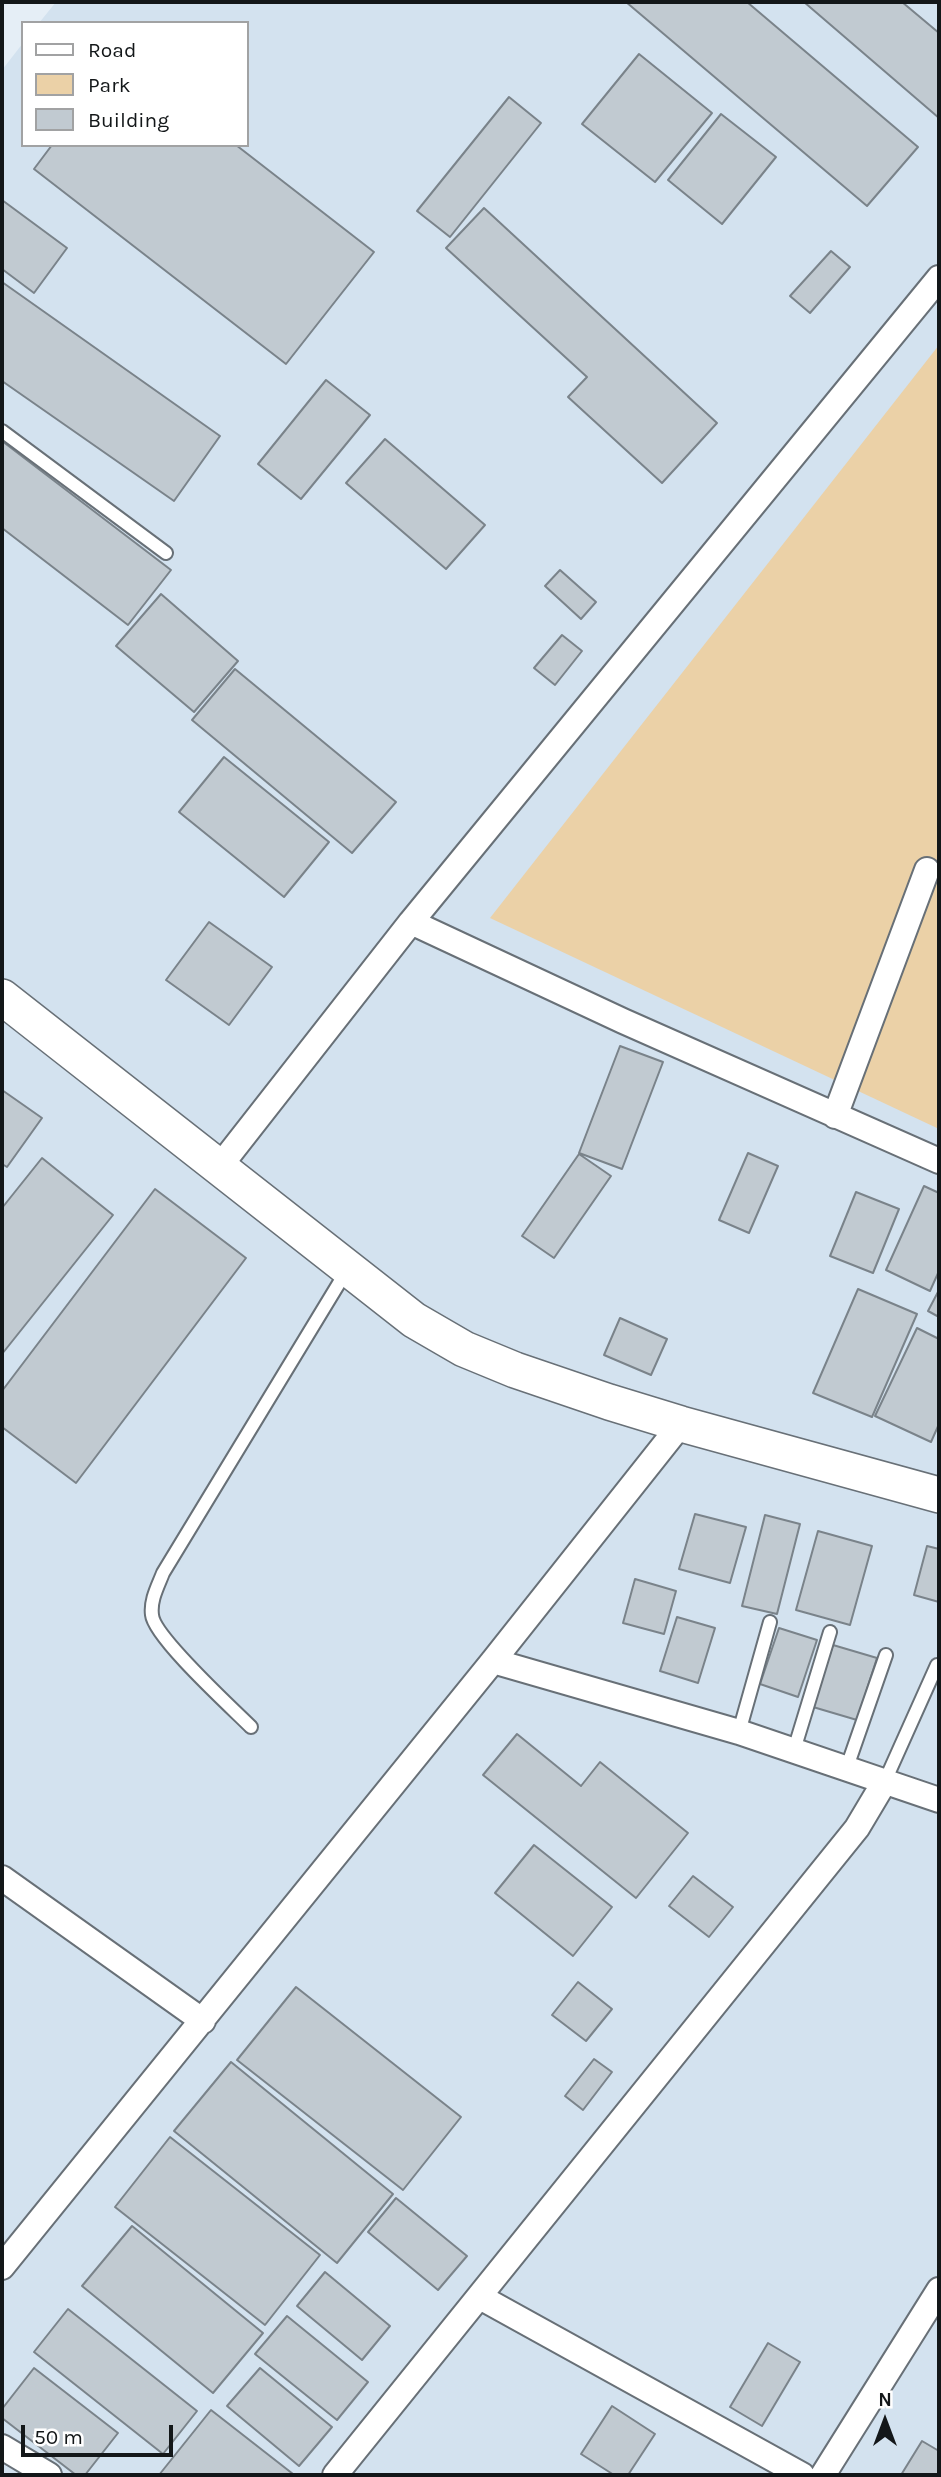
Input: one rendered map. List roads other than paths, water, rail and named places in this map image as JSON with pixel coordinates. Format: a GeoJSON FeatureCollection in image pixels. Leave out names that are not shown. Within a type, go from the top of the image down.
{"type":"FeatureCollection","features":[{"type":"Feature","properties":{"kind":"street"},"geometry":{"type":"LineString","coordinates":[[220,1166],[411,922],[939,278]]}},
{"type":"Feature","properties":{"kind":"street"},"geometry":{"type":"LineString","coordinates":[[835,1116],[927,870]]}},
{"type":"Feature","properties":{"kind":"street"},"geometry":{"type":"LineString","coordinates":[[411,922],[939,1161]]}},
{"type":"Feature","properties":{"kind":"street"},"geometry":{"type":"LineString","coordinates":[[2,997],[414,1320],[464,1349],[514,1370],[681,1424],[939,1495]]}},
{"type":"Feature","properties":{"kind":"street"},"geometry":{"type":"LineString","coordinates":[[2,2267],[494,1661],[681,1424]]}},
{"type":"Feature","properties":{"kind":"street"},"geometry":{"type":"LineString","coordinates":[[494,1661],[739,1732],[939,1800]]}},
{"type":"Feature","properties":{"kind":"street"},"geometry":{"type":"LineString","coordinates":[[335,2475],[857,1828],[885,1782]]}},
{"type":"Feature","properties":{"kind":"street"},"geometry":{"type":"LineString","coordinates":[[2,1878],[203,2021]]}},
{"type":"Feature","properties":{"kind":"street"},"geometry":{"type":"LineString","coordinates":[[823,2475],[939,2290]]}},
{"type":"Feature","properties":{"kind":"street"},"geometry":{"type":"LineString","coordinates":[[480,2297],[802,2475]]}},
{"type":"Feature","properties":{"kind":"street"},"geometry":{"type":"LineString","coordinates":[[2,2447],[49,2475]]}},
{"type":"Feature","properties":{"kind":"lane"},"geometry":{"type":"LineString","coordinates":[[2,431],[166,553]]}},
{"type":"Feature","properties":{"kind":"lane"},"geometry":{"type":"LineString","coordinates":[[251,1727],[162,1636],[151,1616],[153,1598],[163,1573],[349,1267]]}},
{"type":"Feature","properties":{"kind":"lane"},"geometry":{"type":"LineString","coordinates":[[739,1732],[770,1622]]}},
{"type":"Feature","properties":{"kind":"lane"},"geometry":{"type":"LineString","coordinates":[[794,1750],[830,1632]]}},
{"type":"Feature","properties":{"kind":"lane"},"geometry":{"type":"LineString","coordinates":[[847,1767],[886,1655]]}},
{"type":"Feature","properties":{"kind":"lane"},"geometry":{"type":"LineString","coordinates":[[885,1782],[937,1665]]}}]}
